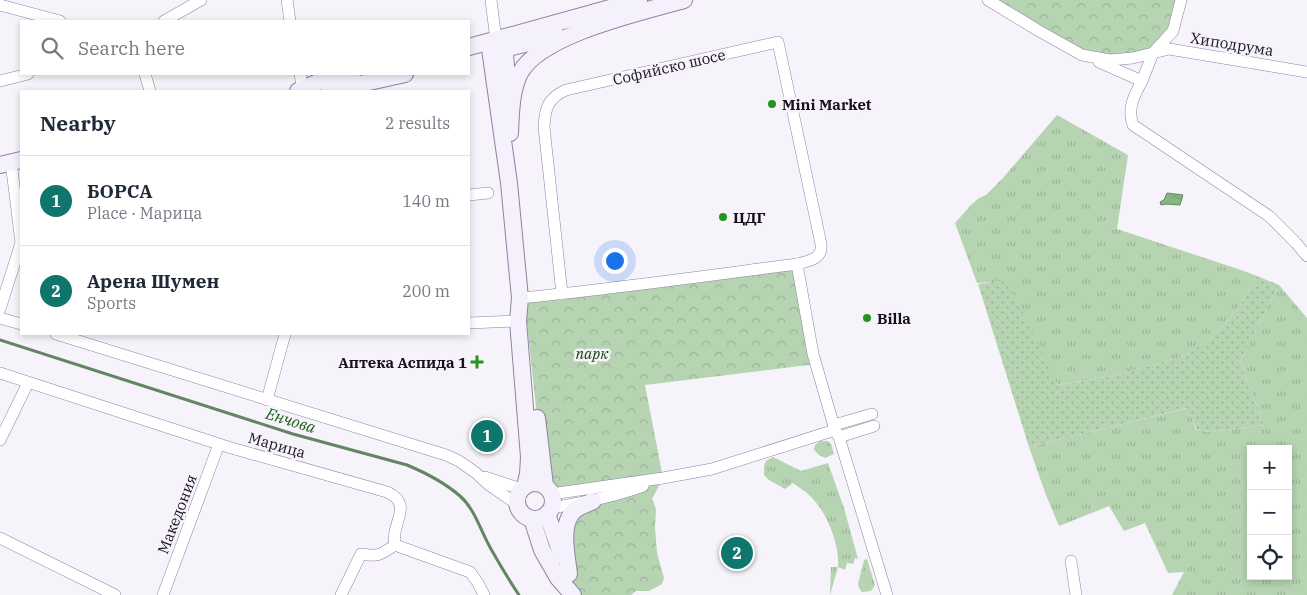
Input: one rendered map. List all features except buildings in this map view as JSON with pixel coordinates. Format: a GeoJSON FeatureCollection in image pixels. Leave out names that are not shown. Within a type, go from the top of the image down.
{"type":"FeatureCollection","features":[{"type":"Feature","properties":{"kind":"main road"},"geometry":{"type":"LineString","coordinates":[[470,58],[497,44],[639,0]]}},
{"type":"Feature","properties":{"kind":"main road"},"geometry":{"type":"LineString","coordinates":[[470,47],[586,28],[684,0]]}},
{"type":"Feature","properties":{"kind":"main road"},"geometry":{"type":"LineString","coordinates":[[510,184],[512,102],[515,84],[520,73],[536,54],[586,28]]}},
{"type":"Feature","properties":{"kind":"main road"},"geometry":{"type":"LineString","coordinates":[[497,44],[510,133]]}},
{"type":"Feature","properties":{"kind":"main road"},"geometry":{"type":"LineString","coordinates":[[497,44],[520,298],[518,321],[529,456],[528,474],[521,493],[522,514],[545,504]]}},
{"type":"Feature","properties":{"kind":"main road"},"geometry":{"type":"LineString","coordinates":[[301,86],[348,75]]}},
{"type":"Feature","properties":{"kind":"main road"},"geometry":{"type":"LineString","coordinates":[[333,90],[400,75]]}},
{"type":"Feature","properties":{"kind":"main road"},"geometry":{"type":"LineString","coordinates":[[520,298],[526,314],[545,504],[542,550],[558,578],[573,595]]}},
{"type":"Feature","properties":{"kind":"main road"},"geometry":{"type":"LineString","coordinates":[[521,493],[535,483],[545,504],[568,574],[577,595]]}},
{"type":"Feature","properties":{"kind":"main road"},"geometry":{"type":"LineString","coordinates":[[568,574],[565,538],[569,518],[575,511],[593,501]]}},
{"type":"Feature","properties":{"kind":"street"},"geometry":{"type":"LineString","coordinates":[[166,20],[202,0]]}},
{"type":"Feature","properties":{"kind":"street"},"geometry":{"type":"LineString","coordinates":[[287,0],[290,20]]}},
{"type":"Feature","properties":{"kind":"street"},"geometry":{"type":"LineString","coordinates":[[491,0],[497,44]]}},
{"type":"Feature","properties":{"kind":"street"},"geometry":{"type":"LineString","coordinates":[[989,0],[1082,55],[1142,81]]}},
{"type":"Feature","properties":{"kind":"street"},"geometry":{"type":"LineString","coordinates":[[1181,0],[1173,31],[1153,53],[1134,96],[1130,115],[1133,124],[1269,216],[1296,242],[1307,256]]}},
{"type":"Feature","properties":{"kind":"street"},"geometry":{"type":"LineString","coordinates":[[0,4],[56,20]]}},
{"type":"Feature","properties":{"kind":"street"},"geometry":{"type":"LineString","coordinates":[[1173,31],[1176,42],[1187,52]]}},
{"type":"Feature","properties":{"kind":"street","name":"Софийско шосе"},"geometry":{"type":"LineString","coordinates":[[562,294],[544,127],[547,107],[552,99],[566,90],[778,42],[822,249],[820,255],[816,258],[798,264]]}},
{"type":"Feature","properties":{"kind":"street","name":"Хиподрума"},"geometry":{"type":"LineString","coordinates":[[1082,55],[1110,60],[1133,58],[1169,49],[1307,72]]}},
{"type":"Feature","properties":{"kind":"street"},"geometry":{"type":"LineString","coordinates":[[0,81],[24,75]]}},
{"type":"Feature","properties":{"kind":"street"},"geometry":{"type":"LineString","coordinates":[[146,75],[150,90]]}},
{"type":"Feature","properties":{"kind":"street"},"geometry":{"type":"LineString","coordinates":[[11,162],[20,238]]}},
{"type":"Feature","properties":{"kind":"street"},"geometry":{"type":"LineString","coordinates":[[470,195],[488,193]]}},
{"type":"Feature","properties":{"kind":"street"},"geometry":{"type":"LineString","coordinates":[[0,309],[20,249]]}},
{"type":"Feature","properties":{"kind":"street"},"geometry":{"type":"LineString","coordinates":[[520,298],[798,264],[813,354],[887,595]]}},
{"type":"Feature","properties":{"kind":"street"},"geometry":{"type":"LineString","coordinates":[[0,318],[20,324]]}},
{"type":"Feature","properties":{"kind":"street"},"geometry":{"type":"LineString","coordinates":[[470,323],[518,321]]}},
{"type":"Feature","properties":{"kind":"street"},"geometry":{"type":"LineString","coordinates":[[59,335],[446,455],[459,461],[489,485],[521,493]]}},
{"type":"Feature","properties":{"kind":"street"},"geometry":{"type":"LineString","coordinates":[[267,400],[285,335]]}},
{"type":"Feature","properties":{"kind":"street","name":"Марица"},"geometry":{"type":"LineString","coordinates":[[0,373],[219,444],[387,492],[399,500],[401,506],[394,537],[395,545]]}},
{"type":"Feature","properties":{"kind":"street"},"geometry":{"type":"LineString","coordinates":[[0,440],[28,383]]}},
{"type":"Feature","properties":{"kind":"street"},"geometry":{"type":"LineString","coordinates":[[836,431],[872,414]]}},
{"type":"Feature","properties":{"kind":"street"},"geometry":{"type":"LineString","coordinates":[[545,504],[712,469],[836,431],[874,426]]}},
{"type":"Feature","properties":{"kind":"street","name":"Македония"},"geometry":{"type":"LineString","coordinates":[[163,595],[219,444]]}},
{"type":"Feature","properties":{"kind":"street"},"geometry":{"type":"LineString","coordinates":[[545,504],[593,501],[663,478]]}},
{"type":"Feature","properties":{"kind":"street"},"geometry":{"type":"LineString","coordinates":[[0,538],[115,595]]}},
{"type":"Feature","properties":{"kind":"street"},"geometry":{"type":"LineString","coordinates":[[341,595],[361,554],[374,556],[382,554],[395,545],[470,572],[484,595]]}},
{"type":"Feature","properties":{"kind":"street"},"geometry":{"type":"LineString","coordinates":[[1071,561],[1076,595]]}},
{"type":"Feature","properties":{"kind":"green space"},"geometry":{"type":"Polygon","coordinates":[[[988,0],[1181,0],[1173,31],[1153,53],[1133,58],[1082,55],[988,0]]]}},
{"type":"Feature","properties":{"kind":"green space"},"geometry":{"type":"Polygon","coordinates":[[[1057,115],[1128,155],[1117,229],[1257,276],[1238,309],[1212,337],[1184,356],[1112,376],[1057,385],[1007,281],[977,283],[955,223],[971,205],[986,195],[1002,179],[1057,115]]]}},
{"type":"Feature","properties":{"kind":"green space","name":"парк"},"geometry":{"type":"Polygon","coordinates":[[[797,264],[816,364],[645,385],[663,478],[652,499],[656,509],[657,553],[664,578],[662,584],[649,591],[636,591],[631,595],[577,595],[569,574],[575,511],[660,479],[551,494],[542,464],[526,314],[520,298],[797,264]]]}},
{"type":"Feature","properties":{"kind":"green space"},"geometry":{"type":"Polygon","coordinates":[[[1257,276],[1279,285],[1240,362],[1264,425],[1210,432],[1197,430],[1187,408],[1029,447],[978,284],[1007,280],[1058,385],[1112,376],[1184,356],[1212,337],[1238,309],[1257,276]]]}},
{"type":"Feature","properties":{"kind":"green space"},"geometry":{"type":"Polygon","coordinates":[[[1279,285],[1307,318],[1307,595],[1172,595],[1184,572],[1168,573],[1145,523],[1124,531],[1109,506],[1059,526],[1029,447],[1188,408],[1196,430],[1210,432],[1264,425],[1240,362],[1279,285]]]}},
{"type":"Feature","properties":{"kind":"green space"},"geometry":{"type":"Polygon","coordinates":[[[820,441],[828,441],[834,454],[825,458],[819,455],[814,450],[815,445],[820,441]]]}},
{"type":"Feature","properties":{"kind":"green space"},"geometry":{"type":"Polygon","coordinates":[[[773,457],[801,471],[828,463],[844,508],[858,559],[855,558],[853,564],[847,563],[845,570],[838,567],[837,548],[831,528],[815,501],[793,483],[785,489],[764,475],[766,461],[773,457]]]}},
{"type":"Feature","properties":{"kind":"green space"},"geometry":{"type":"Polygon","coordinates":[[[867,559],[875,585],[871,591],[862,592],[858,584],[864,560],[867,559]]]}},
{"type":"Feature","properties":{"kind":"green space"},"geometry":{"type":"Polygon","coordinates":[[[831,567],[838,567],[830,595],[831,567]]]}},
{"type":"Feature","properties":{"kind":"water"},"geometry":{"type":"Polygon","coordinates":[[[1167,193],[1183,195],[1180,205],[1161,205],[1160,202],[1164,200],[1167,193]]]}},
{"type":"Feature","properties":{"kind":"waterway","name":"Енчова"},"geometry":{"type":"LineString","coordinates":[[0,340],[293,434],[407,465],[421,471],[448,486],[470,507],[494,555],[519,595]]}},
{"type":"Feature","properties":{"kind":"place","name":"Mini Market"},"geometry":{"type":"Point","coordinates":[772,104]}},
{"type":"Feature","properties":{"kind":"place","name":"ЦДГ"},"geometry":{"type":"Point","coordinates":[723,217]}},
{"type":"Feature","properties":{"kind":"place","name":"Billa"},"geometry":{"type":"Point","coordinates":[867,318]}},
{"type":"Feature","properties":{"kind":"place","name":"Аптека Аспида 1"},"geometry":{"type":"Point","coordinates":[477,362]}},
{"type":"Feature","properties":{"kind":"place","name":"БОРСА"},"geometry":{"type":"Point","coordinates":[487,436]}},
{"type":"Feature","properties":{"kind":"place","name":"Арена Шумен"},"geometry":{"type":"Point","coordinates":[737,553]}}]}
